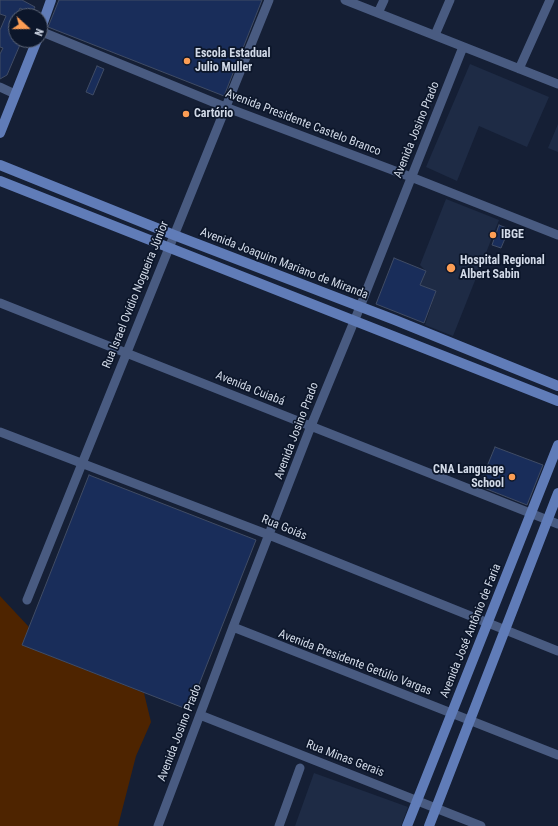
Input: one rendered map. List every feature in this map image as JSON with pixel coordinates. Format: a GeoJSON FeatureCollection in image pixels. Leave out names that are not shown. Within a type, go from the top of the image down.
{"type":"FeatureCollection","features":[{"type":"Feature","properties":{"kind":"street","name":"Rua Israel Ovídio Nogueira Júnior"},"geometry":{"type":"LineString","coordinates":[[27,600],[269,0]]}},
{"type":"Feature","properties":{"kind":"street"},"geometry":{"type":"LineString","coordinates":[[346,0],[558,84]]}},
{"type":"Feature","properties":{"kind":"street"},"geometry":{"type":"LineString","coordinates":[[378,13],[384,0]]}},
{"type":"Feature","properties":{"kind":"street"},"geometry":{"type":"LineString","coordinates":[[435,35],[450,0]]}},
{"type":"Feature","properties":{"kind":"street"},"geometry":{"type":"LineString","coordinates":[[519,69],[550,0]]}},
{"type":"Feature","properties":{"kind":"street","name":"Avenida Presidente Castelo Branco"},"geometry":{"type":"LineString","coordinates":[[48,34],[226,107],[411,177],[558,236]]}},
{"type":"Feature","properties":{"kind":"street","name":"Avenida Josino Prado"},"geometry":{"type":"LineString","coordinates":[[158,826],[311,426],[360,307],[463,46]]}},
{"type":"Feature","properties":{"kind":"street"},"geometry":{"type":"LineString","coordinates":[[0,134],[33,48]]}},
{"type":"Feature","properties":{"kind":"street"},"geometry":{"type":"LineString","coordinates":[[0,87],[15,94]]}},
{"type":"Feature","properties":{"kind":"street","name":"Avenida Joaquim Mariano de Miranda"},"geometry":{"type":"LineString","coordinates":[[0,165],[558,386]]}},
{"type":"Feature","properties":{"kind":"street"},"geometry":{"type":"LineString","coordinates":[[0,181],[558,401]]}},
{"type":"Feature","properties":{"kind":"street"},"geometry":{"type":"LineString","coordinates":[[70,208],[75,195]]}},
{"type":"Feature","properties":{"kind":"street","name":"Avenida Cuiabá"},"geometry":{"type":"LineString","coordinates":[[0,303],[558,524]]}},
{"type":"Feature","properties":{"kind":"street"},"geometry":{"type":"LineString","coordinates":[[429,350],[434,336]]}},
{"type":"Feature","properties":{"kind":"street","name":"Rua Goiás"},"geometry":{"type":"LineString","coordinates":[[0,432],[270,535],[558,651]]}},
{"type":"Feature","properties":{"kind":"street","name":"Avenida José Antônio de Faria"},"geometry":{"type":"LineString","coordinates":[[407,826],[558,445]]}},
{"type":"Feature","properties":{"kind":"street"},"geometry":{"type":"LineString","coordinates":[[429,826],[558,493]]}},
{"type":"Feature","properties":{"kind":"street","name":"Avenida Presidente Getúlio Vargas"},"geometry":{"type":"LineString","coordinates":[[233,627],[558,755]]}},
{"type":"Feature","properties":{"kind":"street","name":"Rua Minas Gerais"},"geometry":{"type":"LineString","coordinates":[[200,715],[482,826]]}},
{"type":"Feature","properties":{"kind":"street"},"geometry":{"type":"LineString","coordinates":[[279,826],[300,768]]}},
{"type":"Feature","properties":{"kind":"shaded area"},"geometry":{"type":"Polygon","coordinates":[[[470,64],[549,97],[527,147],[479,126],[457,181],[426,167],[470,64]]]}},
{"type":"Feature","properties":{"kind":"shaded area"},"geometry":{"type":"Polygon","coordinates":[[[558,124],[558,152],[548,148],[558,124]]]}},
{"type":"Feature","properties":{"kind":"shaded area","name":"Hospital Regional Albert Sabin"},"geometry":{"type":"Polygon","coordinates":[[[446,199],[499,220],[453,336],[425,325],[436,291],[420,285],[426,271],[420,265],[446,199]]]}},
{"type":"Feature","properties":{"kind":"shaded area"},"geometry":{"type":"Polygon","coordinates":[[[0,596],[29,627],[23,645],[144,693],[151,722],[136,756],[118,826],[0,826],[0,596]]]}},
{"type":"Feature","properties":{"kind":"shaded area"},"geometry":{"type":"Polygon","coordinates":[[[314,773],[408,807],[401,826],[295,826],[314,773]]]}},
{"type":"Feature","properties":{"kind":"building"},"geometry":{"type":"Polygon","coordinates":[[[0,0],[22,0],[35,7],[8,8],[8,48],[19,48],[7,75],[0,79],[0,54],[3,48],[0,47],[0,30],[6,16],[0,14],[0,0]]]}},
{"type":"Feature","properties":{"kind":"building","name":"Escola Estadual Julio Muller"},"geometry":{"type":"Polygon","coordinates":[[[59,0],[262,0],[224,96],[48,27],[59,0]]]}},
{"type":"Feature","properties":{"kind":"building"},"geometry":{"type":"Polygon","coordinates":[[[97,66],[104,69],[93,95],[86,92],[97,66]]]}},
{"type":"Feature","properties":{"kind":"building"},"geometry":{"type":"Polygon","coordinates":[[[499,225],[509,229],[501,248],[492,245],[499,225]]]}},
{"type":"Feature","properties":{"kind":"building"},"geometry":{"type":"Polygon","coordinates":[[[394,258],[426,271],[420,285],[436,291],[424,323],[376,304],[394,258]]]}},
{"type":"Feature","properties":{"kind":"building","name":"CNA Language School"},"geometry":{"type":"Polygon","coordinates":[[[495,447],[543,465],[527,505],[479,486],[495,447]]]}},
{"type":"Feature","properties":{"kind":"building"},"geometry":{"type":"Polygon","coordinates":[[[89,475],[256,540],[189,710],[22,645],[89,475]]]}},
{"type":"Feature","properties":{"kind":"place","name":"Escola Estadual Julio Muller"},"geometry":{"type":"Point","coordinates":[187,61]}},
{"type":"Feature","properties":{"kind":"place","name":"Cartório"},"geometry":{"type":"Point","coordinates":[186,114]}},
{"type":"Feature","properties":{"kind":"place","name":"IBGE"},"geometry":{"type":"Point","coordinates":[493,235]}},
{"type":"Feature","properties":{"kind":"place","name":"Hospital Regional Albert Sabin"},"geometry":{"type":"Point","coordinates":[451,268]}},
{"type":"Feature","properties":{"kind":"place","name":"CNA Language School"},"geometry":{"type":"Point","coordinates":[512,477]}}]}
